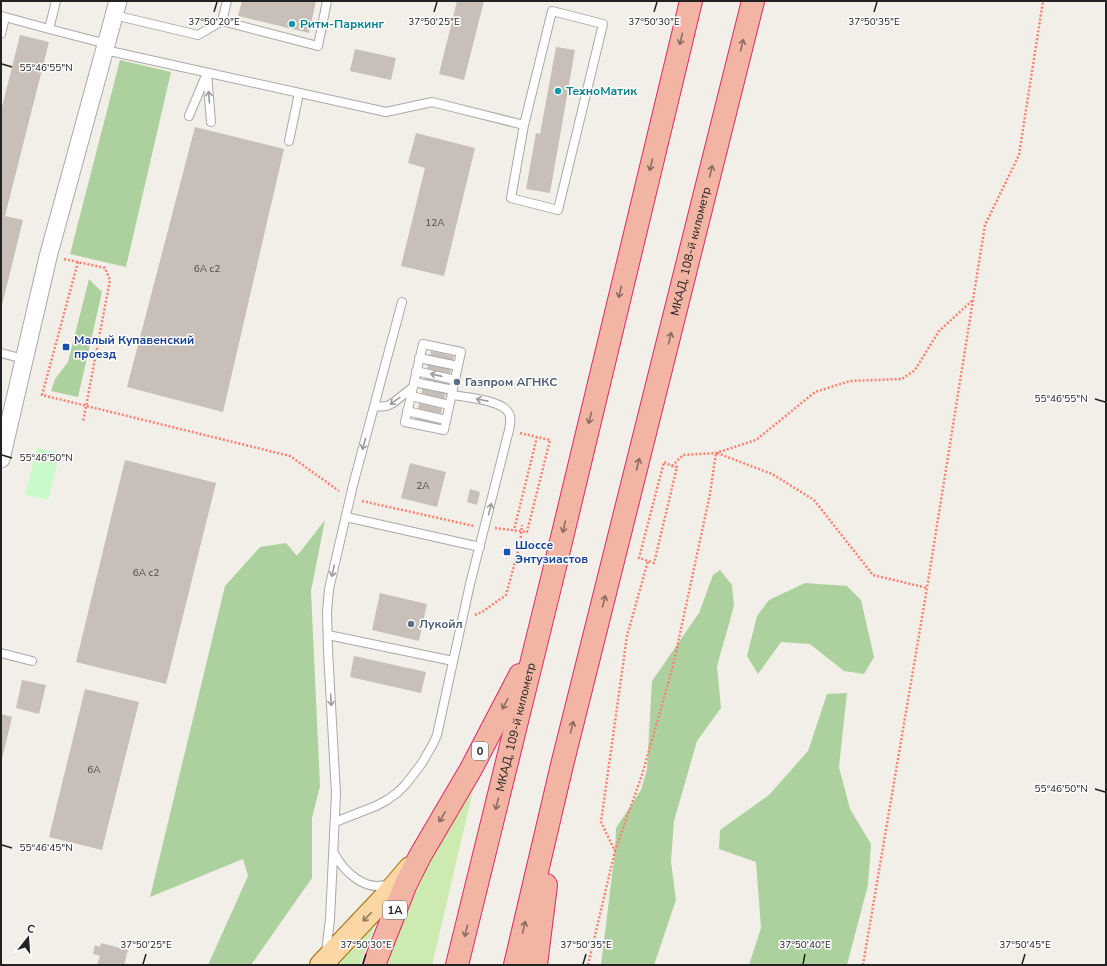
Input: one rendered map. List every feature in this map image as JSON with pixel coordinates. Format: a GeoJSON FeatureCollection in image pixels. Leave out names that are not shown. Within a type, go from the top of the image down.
{"type":"FeatureCollection","features":[{"type":"Feature","properties":{"kind":"highway","name":"МКАД, 109-й километр"},"geometry":{"type":"LineString","coordinates":[[458,965],[691,1]]}},
{"type":"Feature","properties":{"kind":"highway","name":"МКАД, 108-й километр"},"geometry":{"type":"LineString","coordinates":[[562,765],[629,502],[753,1]]}},
{"type":"Feature","properties":{"kind":"highway","name":"0"},"geometry":{"type":"LineString","coordinates":[[420,856],[471,769],[536,644]]}},
{"type":"Feature","properties":{"kind":"highway"},"geometry":{"type":"LineString","coordinates":[[515,965],[562,765]]}},
{"type":"Feature","properties":{"kind":"highway"},"geometry":{"type":"LineString","coordinates":[[536,965],[562,765]]}},
{"type":"Feature","properties":{"kind":"highway","name":"1A"},"geometry":{"type":"LineString","coordinates":[[374,965],[405,886],[420,856]]}},
{"type":"Feature","properties":{"kind":"main road","name":"0"},"geometry":{"type":"LineString","coordinates":[[322,964],[387,895],[420,856]]}},
{"type":"Feature","properties":{"kind":"street"},"geometry":{"type":"LineString","coordinates":[[1,459],[48,257],[116,8]]}},
{"type":"Feature","properties":{"kind":"lane"},"geometry":{"type":"LineString","coordinates":[[49,29],[56,1]]}},
{"type":"Feature","properties":{"kind":"lane"},"geometry":{"type":"LineString","coordinates":[[222,21],[227,1]]}},
{"type":"Feature","properties":{"kind":"lane"},"geometry":{"type":"LineString","coordinates":[[116,8],[198,35],[222,21],[318,46],[327,1]]}},
{"type":"Feature","properties":{"kind":"lane"},"geometry":{"type":"LineString","coordinates":[[552,11],[603,24],[558,210],[511,198],[524,124],[552,11]]}},
{"type":"Feature","properties":{"kind":"lane"},"geometry":{"type":"LineString","coordinates":[[1,34],[3,16],[106,47],[207,73],[401,115]]}},
{"type":"Feature","properties":{"kind":"lane"},"geometry":{"type":"LineString","coordinates":[[189,116],[207,73]]}},
{"type":"Feature","properties":{"kind":"lane"},"geometry":{"type":"LineString","coordinates":[[207,73],[211,122]]}},
{"type":"Feature","properties":{"kind":"lane"},"geometry":{"type":"LineString","coordinates":[[289,140],[299,93]]}},
{"type":"Feature","properties":{"kind":"lane"},"geometry":{"type":"LineString","coordinates":[[386,112],[432,102],[524,124]]}},
{"type":"Feature","properties":{"kind":"lane"},"geometry":{"type":"LineString","coordinates":[[322,964],[329,935],[336,794],[327,612],[329,589],[350,499],[402,302]]}},
{"type":"Feature","properties":{"kind":"lane"},"geometry":{"type":"LineString","coordinates":[[423,344],[461,352],[458,366],[446,420],[407,411],[423,344]]}},
{"type":"Feature","properties":{"kind":"lane"},"geometry":{"type":"LineString","coordinates":[[1,353],[24,360]]}},
{"type":"Feature","properties":{"kind":"lane"},"geometry":{"type":"LineString","coordinates":[[420,358],[458,366]]}},
{"type":"Feature","properties":{"kind":"lane"},"geometry":{"type":"LineString","coordinates":[[416,371],[455,380]]}},
{"type":"Feature","properties":{"kind":"lane"},"geometry":{"type":"LineString","coordinates":[[374,407],[387,406],[394,403],[414,384]]}},
{"type":"Feature","properties":{"kind":"lane"},"geometry":{"type":"LineString","coordinates":[[335,822],[387,800],[406,784],[422,763],[437,735],[462,621],[509,430],[510,416],[508,410],[502,406],[452,392],[414,384]]}},
{"type":"Feature","properties":{"kind":"lane"},"geometry":{"type":"LineString","coordinates":[[411,396],[449,405]]}},
{"type":"Feature","properties":{"kind":"lane"},"geometry":{"type":"LineString","coordinates":[[346,517],[480,547]]}},
{"type":"Feature","properties":{"kind":"lane"},"geometry":{"type":"LineString","coordinates":[[328,635],[453,661]]}},
{"type":"Feature","properties":{"kind":"lane"},"geometry":{"type":"LineString","coordinates":[[1,653],[32,661]]}},
{"type":"Feature","properties":{"kind":"lane"},"geometry":{"type":"LineString","coordinates":[[334,852],[339,862],[355,878],[373,886],[385,886],[401,878]]}},
{"type":"Feature","properties":{"kind":"path"},"geometry":{"type":"LineString","coordinates":[[863,965],[927,588],[985,225],[1019,155],[1043,1]]}},
{"type":"Feature","properties":{"kind":"path"},"geometry":{"type":"LineString","coordinates":[[60,258],[105,268],[110,280],[83,422]]}},
{"type":"Feature","properties":{"kind":"path"},"geometry":{"type":"LineString","coordinates":[[78,262],[42,395],[290,456],[350,499],[470,525],[522,530],[527,532],[550,440],[509,430]]}},
{"type":"Feature","properties":{"kind":"path"},"geometry":{"type":"LineString","coordinates":[[672,466],[683,455],[716,453],[756,440],[815,392],[850,381],[902,379],[915,370],[939,331],[973,300]]}},
{"type":"Feature","properties":{"kind":"path"},"geometry":{"type":"LineString","coordinates":[[514,530],[537,437]]}},
{"type":"Feature","properties":{"kind":"path"},"geometry":{"type":"LineString","coordinates":[[716,453],[772,474],[814,500],[873,575],[927,588]]}},
{"type":"Feature","properties":{"kind":"path"},"geometry":{"type":"LineString","coordinates":[[588,965],[615,851],[642,775],[673,666],[710,494],[716,453]]}},
{"type":"Feature","properties":{"kind":"path"},"geometry":{"type":"LineString","coordinates":[[664,462],[672,466],[677,467],[654,563],[639,558],[664,462]]}},
{"type":"Feature","properties":{"kind":"path"},"geometry":{"type":"LineString","coordinates":[[462,621],[482,612],[506,595],[520,544],[522,524]]}},
{"type":"Feature","properties":{"kind":"path"},"geometry":{"type":"LineString","coordinates":[[615,851],[600,822],[627,636],[648,561]]}},
{"type":"Feature","properties":{"kind":"green space"},"geometry":{"type":"Polygon","coordinates":[[[120,60],[171,72],[126,267],[70,254],[120,60]]]}},
{"type":"Feature","properties":{"kind":"green space"},"geometry":{"type":"Polygon","coordinates":[[[89,279],[102,292],[78,397],[51,391],[55,379],[68,362],[89,279]]]}},
{"type":"Feature","properties":{"kind":"green space"},"geometry":{"type":"Polygon","coordinates":[[[37,448],[60,453],[48,500],[25,495],[37,448]]]}},
{"type":"Feature","properties":{"kind":"green space"},"geometry":{"type":"Polygon","coordinates":[[[325,520],[311,591],[320,786],[312,818],[312,878],[251,965],[208,965],[248,876],[243,859],[150,897],[225,586],[260,547],[286,543],[297,556],[325,520]]]}},
{"type":"Feature","properties":{"kind":"green space"},"geometry":{"type":"Polygon","coordinates":[[[720,570],[732,585],[734,606],[717,666],[721,708],[697,741],[674,821],[671,862],[676,900],[654,965],[601,965],[615,851],[616,828],[641,790],[647,769],[652,681],[699,613],[713,575],[720,570]]]}},
{"type":"Feature","properties":{"kind":"green space"},"geometry":{"type":"Polygon","coordinates":[[[805,583],[847,586],[861,600],[874,657],[864,674],[844,671],[810,644],[781,642],[758,674],[747,656],[757,616],[769,600],[805,583]]]}},
{"type":"Feature","properties":{"kind":"green space"},"geometry":{"type":"Polygon","coordinates":[[[847,693],[839,767],[850,809],[871,844],[868,885],[847,965],[749,965],[761,928],[756,862],[719,849],[720,830],[769,795],[808,751],[827,694],[847,693]]]}},
{"type":"Feature","properties":{"kind":"green space"},"geometry":{"type":"Polygon","coordinates":[[[475,782],[432,965],[386,965],[398,932],[431,858],[475,782]]]}},
{"type":"Feature","properties":{"kind":"green space"},"geometry":{"type":"Polygon","coordinates":[[[374,927],[360,965],[332,965],[365,933],[374,927]]]}},
{"type":"Feature","properties":{"kind":"building","name":"Ритм-Паркинг"},"geometry":{"type":"Polygon","coordinates":[[[242,1],[316,1],[309,33],[238,16],[242,1]]]}},
{"type":"Feature","properties":{"kind":"building"},"geometry":{"type":"Polygon","coordinates":[[[457,1],[484,1],[464,80],[439,74],[457,1]]]}},
{"type":"Feature","properties":{"kind":"building"},"geometry":{"type":"Polygon","coordinates":[[[20,35],[49,42],[5,216],[23,220],[2,305],[1,111],[20,35]]]}},
{"type":"Feature","properties":{"kind":"building","name":"ТехноМатик"},"geometry":{"type":"Polygon","coordinates":[[[556,47],[575,50],[550,193],[526,189],[536,133],[540,134],[556,47]]]}},
{"type":"Feature","properties":{"kind":"building"},"geometry":{"type":"Polygon","coordinates":[[[355,49],[396,58],[391,80],[350,71],[355,49]]]}},
{"type":"Feature","properties":{"kind":"building"},"geometry":{"type":"Polygon","coordinates":[[[195,127],[284,149],[223,412],[127,387],[195,127]]]}},
{"type":"Feature","properties":{"kind":"building"},"geometry":{"type":"Polygon","coordinates":[[[416,133],[475,148],[444,276],[401,266],[425,168],[408,163],[416,133]]]}},
{"type":"Feature","properties":{"kind":"building"},"geometry":{"type":"Polygon","coordinates":[[[431,351],[454,356],[437,431],[414,426],[431,351]]]}},
{"type":"Feature","properties":{"kind":"building"},"geometry":{"type":"Polygon","coordinates":[[[125,460],[216,483],[166,684],[76,662],[125,460]]]}},
{"type":"Feature","properties":{"kind":"building"},"geometry":{"type":"Polygon","coordinates":[[[410,463],[446,472],[437,507],[401,498],[410,463]]]}},
{"type":"Feature","properties":{"kind":"building"},"geometry":{"type":"Polygon","coordinates":[[[470,489],[480,492],[477,505],[467,502],[470,489]]]}},
{"type":"Feature","properties":{"kind":"building"},"geometry":{"type":"Polygon","coordinates":[[[380,593],[427,604],[419,641],[372,630],[380,593]]]}},
{"type":"Feature","properties":{"kind":"building"},"geometry":{"type":"Polygon","coordinates":[[[354,656],[426,672],[421,693],[350,677],[354,656]]]}},
{"type":"Feature","properties":{"kind":"building"},"geometry":{"type":"Polygon","coordinates":[[[22,680],[46,685],[39,714],[16,708],[22,680]]]}},
{"type":"Feature","properties":{"kind":"building"},"geometry":{"type":"Polygon","coordinates":[[[85,689],[139,702],[102,850],[49,837],[85,689]]]}},
{"type":"Feature","properties":{"kind":"building"},"geometry":{"type":"Polygon","coordinates":[[[1,714],[12,717],[2,759],[1,759],[1,714]]]}},
{"type":"Feature","properties":{"kind":"building"},"geometry":{"type":"Polygon","coordinates":[[[101,943],[128,950],[124,965],[97,965],[100,956],[93,954],[95,945],[100,947],[101,943]]]}},
{"type":"Feature","properties":{"kind":"place","name":"Ритм-Паркинг"},"geometry":{"type":"Point","coordinates":[292,24]}},
{"type":"Feature","properties":{"kind":"place","name":"ТехноМатик"},"geometry":{"type":"Point","coordinates":[558,91]}},
{"type":"Feature","properties":{"kind":"place","name":"Малый Купавенский проезд"},"geometry":{"type":"Point","coordinates":[66,347]}},
{"type":"Feature","properties":{"kind":"place","name":"Газпром АГНКС"},"geometry":{"type":"Point","coordinates":[457,382]}},
{"type":"Feature","properties":{"kind":"place","name":"Шоссе Энтузиастов"},"geometry":{"type":"Point","coordinates":[507,552]}},
{"type":"Feature","properties":{"kind":"place","name":"Лукойл"},"geometry":{"type":"Point","coordinates":[411,624]}}]}
